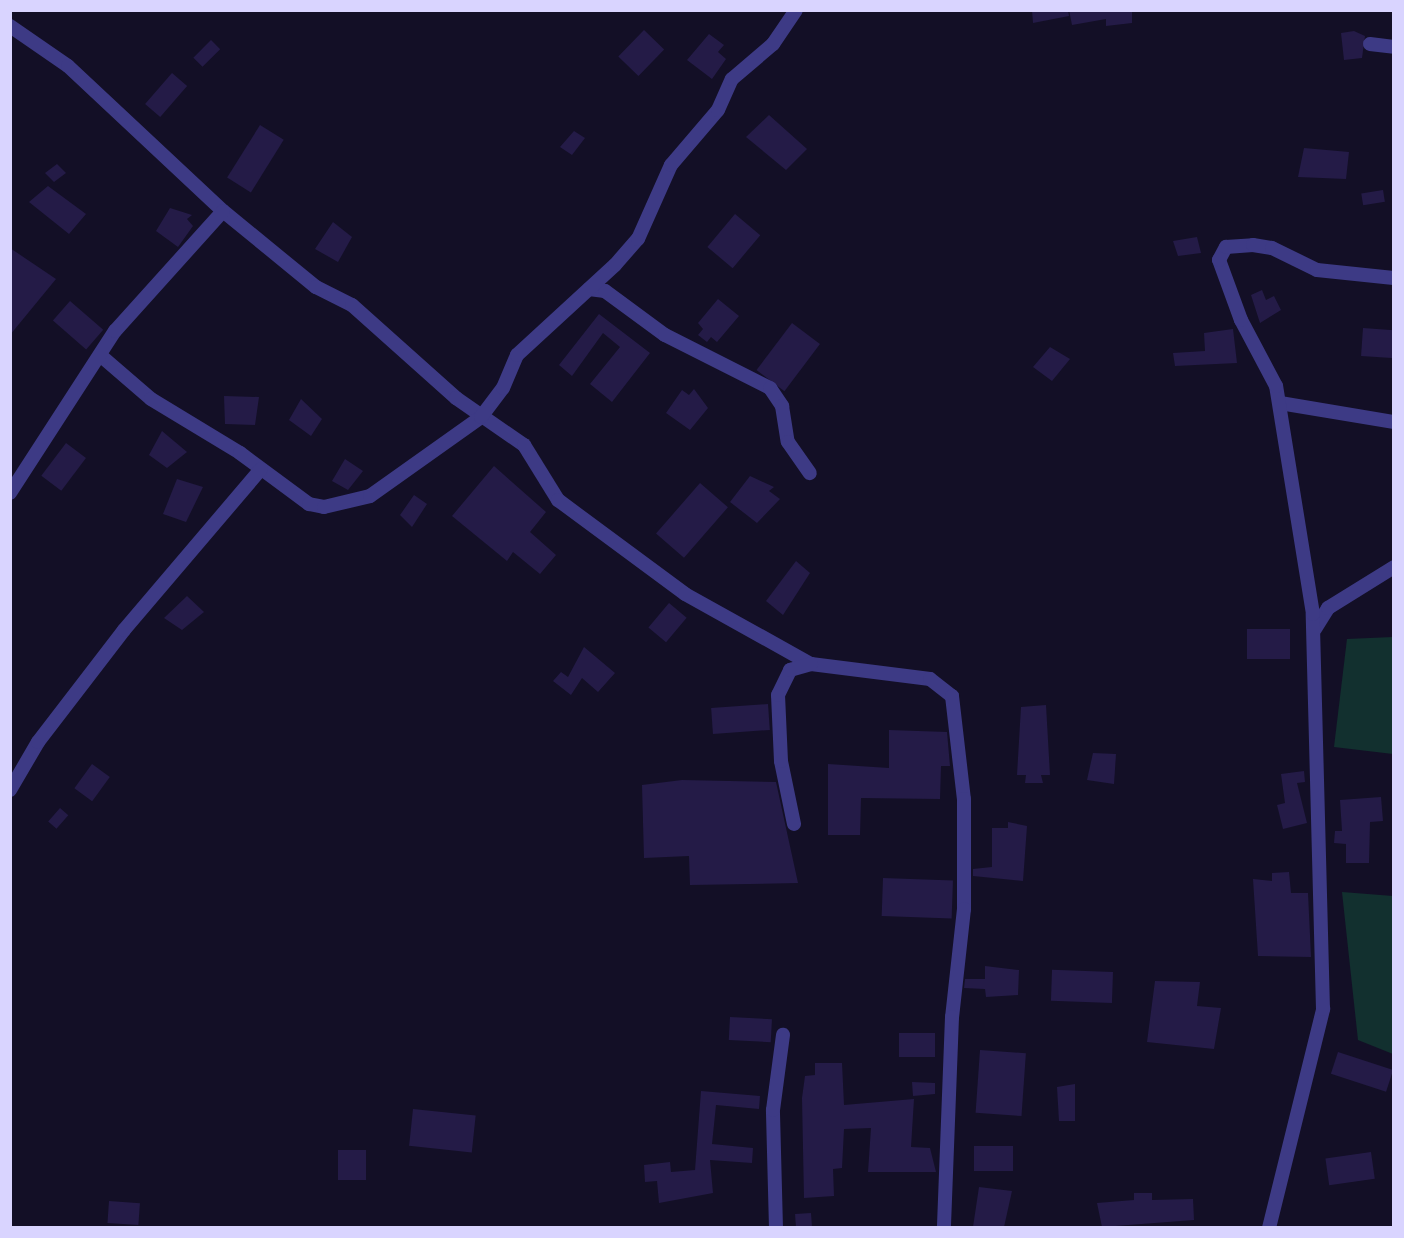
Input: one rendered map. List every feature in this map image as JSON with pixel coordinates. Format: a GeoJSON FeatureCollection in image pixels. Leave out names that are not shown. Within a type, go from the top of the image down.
{"type":"FeatureCollection","features":[{"type":"Feature","properties":{"kind":"street"},"geometry":{"type":"LineString","coordinates":[[100,355],[151,399],[261,469],[309,504],[349,504],[370,496],[481,417],[503,388],[517,355],[589,289],[638,239],[671,165],[718,110],[732,80],[770,47],[796,10]]}},
{"type":"Feature","properties":{"kind":"street"},"geometry":{"type":"LineString","coordinates":[[10,26],[68,66],[223,211],[316,287],[352,305],[481,417],[524,445],[558,500],[685,594],[811,664],[930,679],[944,687],[956,708],[964,799],[964,909],[952,1017],[944,1227]]}},
{"type":"Feature","properties":{"kind":"street"},"geometry":{"type":"LineString","coordinates":[[1370,44],[1394,47]]}},
{"type":"Feature","properties":{"kind":"street"},"geometry":{"type":"LineString","coordinates":[[10,493],[132,310],[223,211]]}},
{"type":"Feature","properties":{"kind":"street"},"geometry":{"type":"LineString","coordinates":[[1269,1227],[1323,1009],[1313,633],[1303,527],[1280,403],[1219,260],[1226,247],[1272,248],[1317,270],[1394,278]]}},
{"type":"Feature","properties":{"kind":"street"},"geometry":{"type":"LineString","coordinates":[[589,289],[605,291],[665,335],[770,388],[782,406],[788,442],[810,474]]}},
{"type":"Feature","properties":{"kind":"street"},"geometry":{"type":"LineString","coordinates":[[1280,403],[1394,422]]}},
{"type":"Feature","properties":{"kind":"street"},"geometry":{"type":"LineString","coordinates":[[10,790],[38,742],[124,630],[261,469]]}},
{"type":"Feature","properties":{"kind":"street"},"geometry":{"type":"LineString","coordinates":[[1313,633],[1328,608],[1390,574]]}},
{"type":"Feature","properties":{"kind":"street"},"geometry":{"type":"LineString","coordinates":[[794,824],[781,761],[778,695],[790,670],[811,664]]}},
{"type":"Feature","properties":{"kind":"street"},"geometry":{"type":"LineString","coordinates":[[776,1227],[773,1110],[783,1035]]}},
{"type":"Feature","properties":{"kind":"green space"},"geometry":{"type":"Polygon","coordinates":[[[1393,637],[1393,754],[1334,747],[1347,639],[1393,637]]]}},
{"type":"Feature","properties":{"kind":"green space"},"geometry":{"type":"Polygon","coordinates":[[[1342,892],[1393,896],[1393,1054],[1358,1040],[1342,892]]]}},
{"type":"Feature","properties":{"kind":"building"},"geometry":{"type":"Polygon","coordinates":[[[1032,10],[1068,10],[1069,16],[1033,23],[1032,10]]]}},
{"type":"Feature","properties":{"kind":"building"},"geometry":{"type":"Polygon","coordinates":[[[1069,10],[1132,10],[1132,23],[1106,26],[1106,19],[1072,25],[1069,10]]]}},
{"type":"Feature","properties":{"kind":"building"},"geometry":{"type":"Polygon","coordinates":[[[644,30],[664,49],[638,76],[618,57],[644,30]]]}},
{"type":"Feature","properties":{"kind":"building"},"geometry":{"type":"Polygon","coordinates":[[[1354,31],[1365,36],[1362,58],[1344,60],[1341,33],[1354,31]]]}},
{"type":"Feature","properties":{"kind":"building"},"geometry":{"type":"Polygon","coordinates":[[[709,34],[724,45],[718,52],[726,59],[712,79],[687,60],[709,34]]]}},
{"type":"Feature","properties":{"kind":"building"},"geometry":{"type":"Polygon","coordinates":[[[211,40],[220,49],[203,67],[193,58],[211,40]]]}},
{"type":"Feature","properties":{"kind":"building"},"geometry":{"type":"Polygon","coordinates":[[[172,73],[187,86],[160,117],[145,104],[172,73]]]}},
{"type":"Feature","properties":{"kind":"building"},"geometry":{"type":"Polygon","coordinates":[[[769,115],[807,149],[786,170],[746,137],[769,115]]]}},
{"type":"Feature","properties":{"kind":"building"},"geometry":{"type":"Polygon","coordinates":[[[260,125],[284,140],[251,192],[227,178],[260,125]]]}},
{"type":"Feature","properties":{"kind":"building"},"geometry":{"type":"Polygon","coordinates":[[[574,131],[585,138],[572,155],[560,147],[574,131]]]}},
{"type":"Feature","properties":{"kind":"building"},"geometry":{"type":"Polygon","coordinates":[[[1304,148],[1349,152],[1346,179],[1298,177],[1304,148]]]}},
{"type":"Feature","properties":{"kind":"building"},"geometry":{"type":"Polygon","coordinates":[[[57,164],[66,173],[54,182],[45,173],[57,164]]]}},
{"type":"Feature","properties":{"kind":"building"},"geometry":{"type":"Polygon","coordinates":[[[48,186],[86,214],[69,234],[29,202],[48,186]]]}},
{"type":"Feature","properties":{"kind":"building"},"geometry":{"type":"Polygon","coordinates":[[[1383,190],[1385,202],[1363,205],[1361,193],[1383,190]]]}},
{"type":"Feature","properties":{"kind":"building"},"geometry":{"type":"Polygon","coordinates":[[[170,208],[192,215],[187,219],[193,226],[178,247],[156,231],[170,208]]]}},
{"type":"Feature","properties":{"kind":"building"},"geometry":{"type":"Polygon","coordinates":[[[735,214],[760,235],[733,268],[707,247],[735,214]]]}},
{"type":"Feature","properties":{"kind":"building"},"geometry":{"type":"Polygon","coordinates":[[[333,222],[352,237],[338,262],[315,249],[333,222]]]}},
{"type":"Feature","properties":{"kind":"building"},"geometry":{"type":"Polygon","coordinates":[[[1197,237],[1201,253],[1178,256],[1173,241],[1197,237]]]}},
{"type":"Feature","properties":{"kind":"building"},"geometry":{"type":"Polygon","coordinates":[[[10,248],[56,279],[10,335],[10,248]]]}},
{"type":"Feature","properties":{"kind":"building"},"geometry":{"type":"Polygon","coordinates":[[[1262,290],[1266,300],[1274,296],[1281,310],[1260,323],[1251,295],[1262,290]]]}},
{"type":"Feature","properties":{"kind":"building"},"geometry":{"type":"Polygon","coordinates":[[[718,299],[739,316],[717,342],[711,337],[707,342],[698,335],[703,329],[698,323],[718,299]]]}},
{"type":"Feature","properties":{"kind":"building"},"geometry":{"type":"Polygon","coordinates":[[[70,301],[103,330],[86,349],[53,321],[70,301]]]}},
{"type":"Feature","properties":{"kind":"building"},"geometry":{"type":"Polygon","coordinates":[[[599,314],[650,353],[612,402],[590,384],[620,347],[603,333],[572,376],[559,365],[599,314]]]}},
{"type":"Feature","properties":{"kind":"building"},"geometry":{"type":"Polygon","coordinates":[[[792,323],[820,344],[784,391],[756,370],[792,323]]]}},
{"type":"Feature","properties":{"kind":"building"},"geometry":{"type":"Polygon","coordinates":[[[1363,328],[1394,330],[1392,358],[1361,356],[1363,328]]]}},
{"type":"Feature","properties":{"kind":"building"},"geometry":{"type":"Polygon","coordinates":[[[1233,329],[1237,363],[1175,366],[1173,353],[1205,351],[1204,333],[1233,329]]]}},
{"type":"Feature","properties":{"kind":"building"},"geometry":{"type":"Polygon","coordinates":[[[1050,347],[1070,359],[1052,381],[1033,367],[1050,347]]]}},
{"type":"Feature","properties":{"kind":"building"},"geometry":{"type":"Polygon","coordinates":[[[694,389],[708,408],[690,430],[666,413],[682,390],[689,395],[694,389]]]}},
{"type":"Feature","properties":{"kind":"building"},"geometry":{"type":"Polygon","coordinates":[[[224,396],[259,397],[255,425],[225,424],[224,396]]]}},
{"type":"Feature","properties":{"kind":"building"},"geometry":{"type":"Polygon","coordinates":[[[301,399],[322,419],[311,436],[289,420],[301,399]]]}},
{"type":"Feature","properties":{"kind":"building"},"geometry":{"type":"Polygon","coordinates":[[[162,431],[187,452],[167,468],[149,455],[162,431]]]}},
{"type":"Feature","properties":{"kind":"building"},"geometry":{"type":"Polygon","coordinates":[[[66,443],[86,458],[61,491],[41,476],[66,443]]]}},
{"type":"Feature","properties":{"kind":"building"},"geometry":{"type":"Polygon","coordinates":[[[345,459],[363,471],[348,490],[332,481],[345,459]]]}},
{"type":"Feature","properties":{"kind":"building"},"geometry":{"type":"Polygon","coordinates":[[[494,466],[546,512],[530,532],[556,555],[540,574],[513,552],[507,561],[452,516],[494,466]]]}},
{"type":"Feature","properties":{"kind":"building"},"geometry":{"type":"Polygon","coordinates":[[[750,476],[774,487],[769,491],[780,499],[757,523],[730,502],[750,476]]]}},
{"type":"Feature","properties":{"kind":"building"},"geometry":{"type":"Polygon","coordinates":[[[177,479],[203,487],[186,522],[163,514],[177,479]]]}},
{"type":"Feature","properties":{"kind":"building"},"geometry":{"type":"Polygon","coordinates":[[[700,483],[728,507],[684,558],[656,534],[700,483]]]}},
{"type":"Feature","properties":{"kind":"building"},"geometry":{"type":"Polygon","coordinates":[[[414,495],[427,504],[412,527],[400,515],[414,495]]]}},
{"type":"Feature","properties":{"kind":"building"},"geometry":{"type":"Polygon","coordinates":[[[796,561],[810,573],[783,615],[766,601],[796,561]]]}},
{"type":"Feature","properties":{"kind":"building"},"geometry":{"type":"Polygon","coordinates":[[[187,596],[204,612],[182,630],[164,618],[187,596]]]}},
{"type":"Feature","properties":{"kind":"building"},"geometry":{"type":"Polygon","coordinates":[[[669,603],[687,618],[666,642],[648,628],[669,603]]]}},
{"type":"Feature","properties":{"kind":"building"},"geometry":{"type":"Polygon","coordinates":[[[1247,629],[1290,629],[1290,659],[1247,659],[1247,629]]]}},
{"type":"Feature","properties":{"kind":"building"},"geometry":{"type":"Polygon","coordinates":[[[584,647],[615,673],[598,692],[582,678],[571,695],[553,681],[561,672],[568,677],[584,647]]]}},
{"type":"Feature","properties":{"kind":"building"},"geometry":{"type":"Polygon","coordinates":[[[768,704],[770,730],[713,734],[711,708],[768,704]]]}},
{"type":"Feature","properties":{"kind":"building"},"geometry":{"type":"Polygon","coordinates":[[[1046,705],[1050,775],[1041,775],[1043,783],[1025,783],[1026,775],[1017,775],[1021,707],[1046,705]]]}},
{"type":"Feature","properties":{"kind":"building"},"geometry":{"type":"Polygon","coordinates":[[[889,730],[947,732],[950,766],[941,766],[940,799],[861,798],[860,835],[828,835],[828,764],[889,768],[889,730]]]}},
{"type":"Feature","properties":{"kind":"building"},"geometry":{"type":"Polygon","coordinates":[[[1093,753],[1116,754],[1114,784],[1087,780],[1093,753]]]}},
{"type":"Feature","properties":{"kind":"building"},"geometry":{"type":"Polygon","coordinates":[[[92,764],[110,777],[92,801],[74,788],[92,764]]]}},
{"type":"Feature","properties":{"kind":"building"},"geometry":{"type":"Polygon","coordinates":[[[1304,771],[1305,782],[1297,783],[1307,823],[1283,829],[1277,805],[1285,803],[1281,774],[1304,771]]]}},
{"type":"Feature","properties":{"kind":"building"},"geometry":{"type":"Polygon","coordinates":[[[682,780],[776,782],[798,883],[690,885],[689,856],[644,858],[642,785],[682,780]]]}},
{"type":"Feature","properties":{"kind":"building"},"geometry":{"type":"Polygon","coordinates":[[[1381,797],[1383,821],[1370,822],[1369,863],[1346,863],[1346,844],[1334,843],[1335,831],[1342,831],[1340,800],[1381,797]]]}},
{"type":"Feature","properties":{"kind":"building"},"geometry":{"type":"Polygon","coordinates":[[[60,808],[68,815],[56,829],[48,822],[60,808]]]}},
{"type":"Feature","properties":{"kind":"building"},"geometry":{"type":"Polygon","coordinates":[[[1008,822],[1027,826],[1023,881],[973,876],[973,869],[992,867],[992,828],[1008,828],[1008,822]]]}},
{"type":"Feature","properties":{"kind":"building"},"geometry":{"type":"Polygon","coordinates":[[[1289,872],[1291,893],[1308,893],[1311,957],[1258,956],[1253,879],[1272,881],[1272,873],[1289,872]]]}},
{"type":"Feature","properties":{"kind":"building"},"geometry":{"type":"Polygon","coordinates":[[[883,878],[953,880],[952,918],[882,916],[883,878]]]}},
{"type":"Feature","properties":{"kind":"building"},"geometry":{"type":"Polygon","coordinates":[[[985,966],[1019,970],[1018,995],[986,997],[985,989],[964,988],[965,979],[985,979],[985,966]]]}},
{"type":"Feature","properties":{"kind":"building"},"geometry":{"type":"Polygon","coordinates":[[[1052,970],[1113,972],[1112,1003],[1051,1001],[1052,970]]]}},
{"type":"Feature","properties":{"kind":"building"},"geometry":{"type":"Polygon","coordinates":[[[1155,981],[1200,982],[1197,1006],[1221,1008],[1214,1049],[1147,1042],[1155,981]]]}},
{"type":"Feature","properties":{"kind":"building"},"geometry":{"type":"Polygon","coordinates":[[[730,1017],[772,1019],[771,1042],[729,1040],[730,1017]]]}},
{"type":"Feature","properties":{"kind":"building"},"geometry":{"type":"Polygon","coordinates":[[[899,1033],[935,1033],[935,1057],[899,1057],[899,1033]]]}},
{"type":"Feature","properties":{"kind":"building"},"geometry":{"type":"Polygon","coordinates":[[[980,1050],[1026,1053],[1021,1116],[976,1113],[980,1050]]]}},
{"type":"Feature","properties":{"kind":"building"},"geometry":{"type":"Polygon","coordinates":[[[1338,1052],[1393,1070],[1386,1092],[1331,1074],[1338,1052]]]}},
{"type":"Feature","properties":{"kind":"building"},"geometry":{"type":"Polygon","coordinates":[[[815,1063],[842,1063],[844,1105],[914,1099],[911,1147],[930,1148],[936,1172],[868,1172],[871,1128],[844,1129],[842,1168],[833,1169],[834,1196],[804,1198],[802,1098],[805,1076],[815,1075],[815,1063]]]}},
{"type":"Feature","properties":{"kind":"building"},"geometry":{"type":"Polygon","coordinates":[[[912,1082],[935,1083],[935,1094],[913,1096],[912,1082]]]}},
{"type":"Feature","properties":{"kind":"building"},"geometry":{"type":"Polygon","coordinates":[[[1075,1084],[1075,1121],[1059,1121],[1057,1087],[1075,1084]]]}},
{"type":"Feature","properties":{"kind":"building"},"geometry":{"type":"Polygon","coordinates":[[[701,1091],[760,1096],[759,1109],[716,1105],[712,1144],[753,1148],[752,1163],[710,1160],[713,1193],[659,1203],[657,1181],[645,1182],[644,1165],[670,1162],[671,1172],[695,1170],[701,1091]]]}},
{"type":"Feature","properties":{"kind":"building"},"geometry":{"type":"Polygon","coordinates":[[[413,1109],[476,1116],[472,1152],[409,1146],[413,1109]]]}},
{"type":"Feature","properties":{"kind":"building"},"geometry":{"type":"Polygon","coordinates":[[[974,1146],[1013,1146],[1013,1171],[974,1171],[974,1146]]]}},
{"type":"Feature","properties":{"kind":"building"},"geometry":{"type":"Polygon","coordinates":[[[338,1150],[366,1150],[366,1180],[338,1180],[338,1150]]]}},
{"type":"Feature","properties":{"kind":"building"},"geometry":{"type":"Polygon","coordinates":[[[1371,1152],[1375,1179],[1329,1185],[1325,1158],[1371,1152]]]}},
{"type":"Feature","properties":{"kind":"building"},"geometry":{"type":"Polygon","coordinates":[[[979,1187],[1012,1191],[1004,1227],[973,1227],[979,1187]]]}},
{"type":"Feature","properties":{"kind":"building"},"geometry":{"type":"Polygon","coordinates":[[[1134,1193],[1152,1193],[1152,1200],[1193,1199],[1194,1220],[1102,1227],[1097,1203],[1134,1200],[1134,1193]]]}},
{"type":"Feature","properties":{"kind":"building"},"geometry":{"type":"Polygon","coordinates":[[[109,1201],[140,1203],[138,1225],[107,1223],[109,1201]]]}},
{"type":"Feature","properties":{"kind":"building"},"geometry":{"type":"Polygon","coordinates":[[[811,1213],[812,1227],[796,1228],[795,1214],[811,1213]]]}}]}
